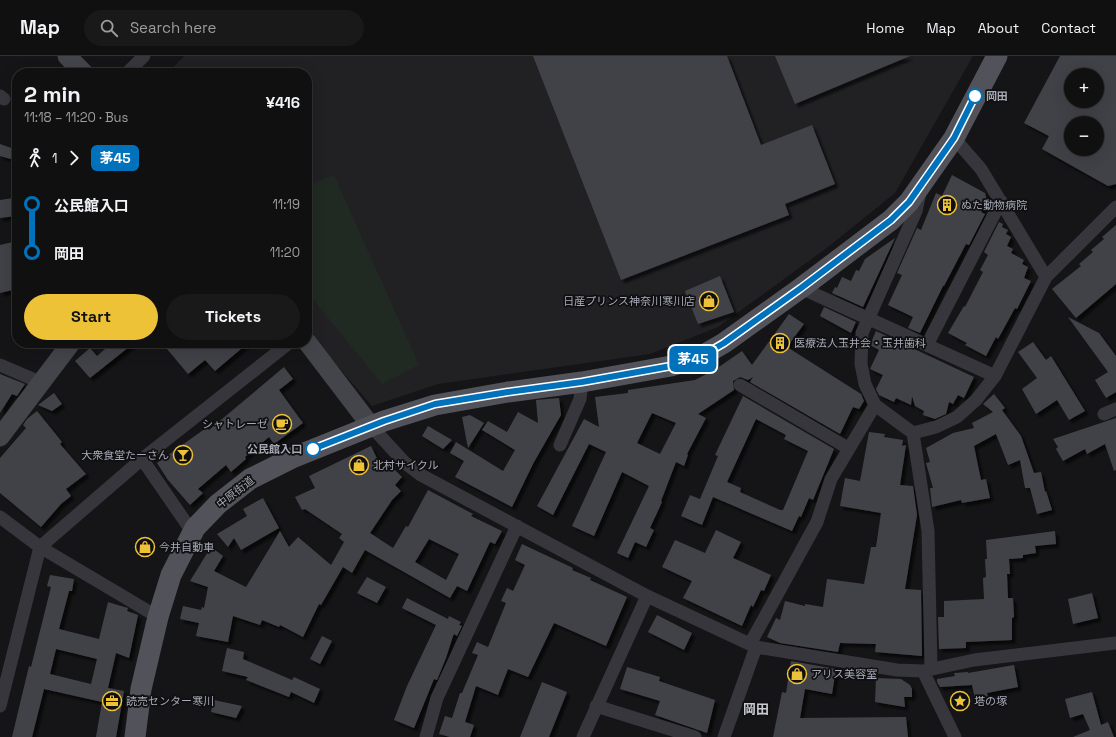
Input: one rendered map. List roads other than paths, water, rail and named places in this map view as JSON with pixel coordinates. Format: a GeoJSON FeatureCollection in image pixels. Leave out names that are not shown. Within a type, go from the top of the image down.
{"type":"FeatureCollection","features":[{"type":"Feature","properties":{"kind":"main road","name":"中原街道"},"geometry":{"type":"LineString","coordinates":[[135,737],[141,689],[158,617],[171,575],[195,528],[218,504],[250,479],[292,458],[371,426],[435,404],[582,382],[671,366],[700,357],[724,343],[801,288],[891,220],[909,202],[954,138],[997,56]]}},
{"type":"Feature","properties":{"kind":"street"},"geometry":{"type":"LineString","coordinates":[[67,56],[79,68]]}},
{"type":"Feature","properties":{"kind":"street"},"geometry":{"type":"LineString","coordinates":[[132,68],[144,56]]}},
{"type":"Feature","properties":{"kind":"street"},"geometry":{"type":"LineString","coordinates":[[954,138],[982,169],[1046,277]]}},
{"type":"Feature","properties":{"kind":"street"},"geometry":{"type":"LineString","coordinates":[[923,184],[916,211],[862,333],[862,364],[865,384],[875,405],[913,433],[928,532],[927,670],[955,737]]}},
{"type":"Feature","properties":{"kind":"street"},"geometry":{"type":"LineString","coordinates":[[928,345],[1001,201]]}},
{"type":"Feature","properties":{"kind":"street"},"geometry":{"type":"LineString","coordinates":[[913,433],[936,427],[957,417],[976,400],[994,376],[1046,277],[1114,212]]}},
{"type":"Feature","properties":{"kind":"street"},"geometry":{"type":"LineString","coordinates":[[801,288],[994,376]]}},
{"type":"Feature","properties":{"kind":"street"},"geometry":{"type":"LineString","coordinates":[[0,437],[67,348]]}},
{"type":"Feature","properties":{"kind":"street"},"geometry":{"type":"LineString","coordinates":[[0,706],[40,547],[142,459],[283,348]]}},
{"type":"Feature","properties":{"kind":"street"},"geometry":{"type":"LineString","coordinates":[[312,348],[371,426],[405,462],[421,476],[647,596],[753,646],[897,670],[927,670],[974,660],[1116,643]]}},
{"type":"Feature","properties":{"kind":"street"},"geometry":{"type":"LineString","coordinates":[[0,365],[42,383]]}},
{"type":"Feature","properties":{"kind":"street"},"geometry":{"type":"LineString","coordinates":[[560,445],[580,399],[582,382]]}},
{"type":"Feature","properties":{"kind":"street"},"geometry":{"type":"LineString","coordinates":[[740,384],[848,448]]}},
{"type":"Feature","properties":{"kind":"street"},"geometry":{"type":"LineString","coordinates":[[724,737],[753,646],[817,522],[831,479],[848,448],[875,405]]}},
{"type":"Feature","properties":{"kind":"street"},"geometry":{"type":"LineString","coordinates":[[1104,414],[1116,408]]}},
{"type":"Feature","properties":{"kind":"street"},"geometry":{"type":"LineString","coordinates":[[142,459],[193,533]]}},
{"type":"Feature","properties":{"kind":"street"},"geometry":{"type":"LineString","coordinates":[[0,517],[40,547],[158,617]]}},
{"type":"Feature","properties":{"kind":"street"},"geometry":{"type":"LineString","coordinates":[[426,737],[437,698],[517,526]]}},
{"type":"Feature","properties":{"kind":"street"},"geometry":{"type":"LineString","coordinates":[[583,737],[647,596]]}},
{"type":"Feature","properties":{"kind":"street"},"geometry":{"type":"LineString","coordinates":[[596,706],[695,737]]}},
{"type":"Feature","properties":{"kind":"place","name":"岡田"},"geometry":{"type":"Point","coordinates":[975,96]}},
{"type":"Feature","properties":{"kind":"place","name":"ぬた動物病院"},"geometry":{"type":"Point","coordinates":[947,205]}},
{"type":"Feature","properties":{"kind":"place","name":"日産プリンス神奈川寒川店"},"geometry":{"type":"Point","coordinates":[709,301]}},
{"type":"Feature","properties":{"kind":"place","name":"医療法人玉井会・玉井歯科"},"geometry":{"type":"Point","coordinates":[780,343]}},
{"type":"Feature","properties":{"kind":"place","name":"シャトレーゼ"},"geometry":{"type":"Point","coordinates":[282,424]}},
{"type":"Feature","properties":{"kind":"place","name":"公民館入口"},"geometry":{"type":"Point","coordinates":[313,449]}},
{"type":"Feature","properties":{"kind":"place","name":"大衆食堂たーさん"},"geometry":{"type":"Point","coordinates":[183,455]}},
{"type":"Feature","properties":{"kind":"place","name":"北村サイクル"},"geometry":{"type":"Point","coordinates":[359,465]}},
{"type":"Feature","properties":{"kind":"place","name":"今井自動車"},"geometry":{"type":"Point","coordinates":[145,547]}},
{"type":"Feature","properties":{"kind":"place","name":"アリス美容室"},"geometry":{"type":"Point","coordinates":[797,674]}},
{"type":"Feature","properties":{"kind":"place","name":"読売センター寒川"},"geometry":{"type":"Point","coordinates":[112,701]}},
{"type":"Feature","properties":{"kind":"place","name":"塔の塚"},"geometry":{"type":"Point","coordinates":[960,701]}},
{"type":"Feature","properties":{"kind":"district","name":"岡田"},"geometry":{"type":"Point","coordinates":[756,709]}}]}
